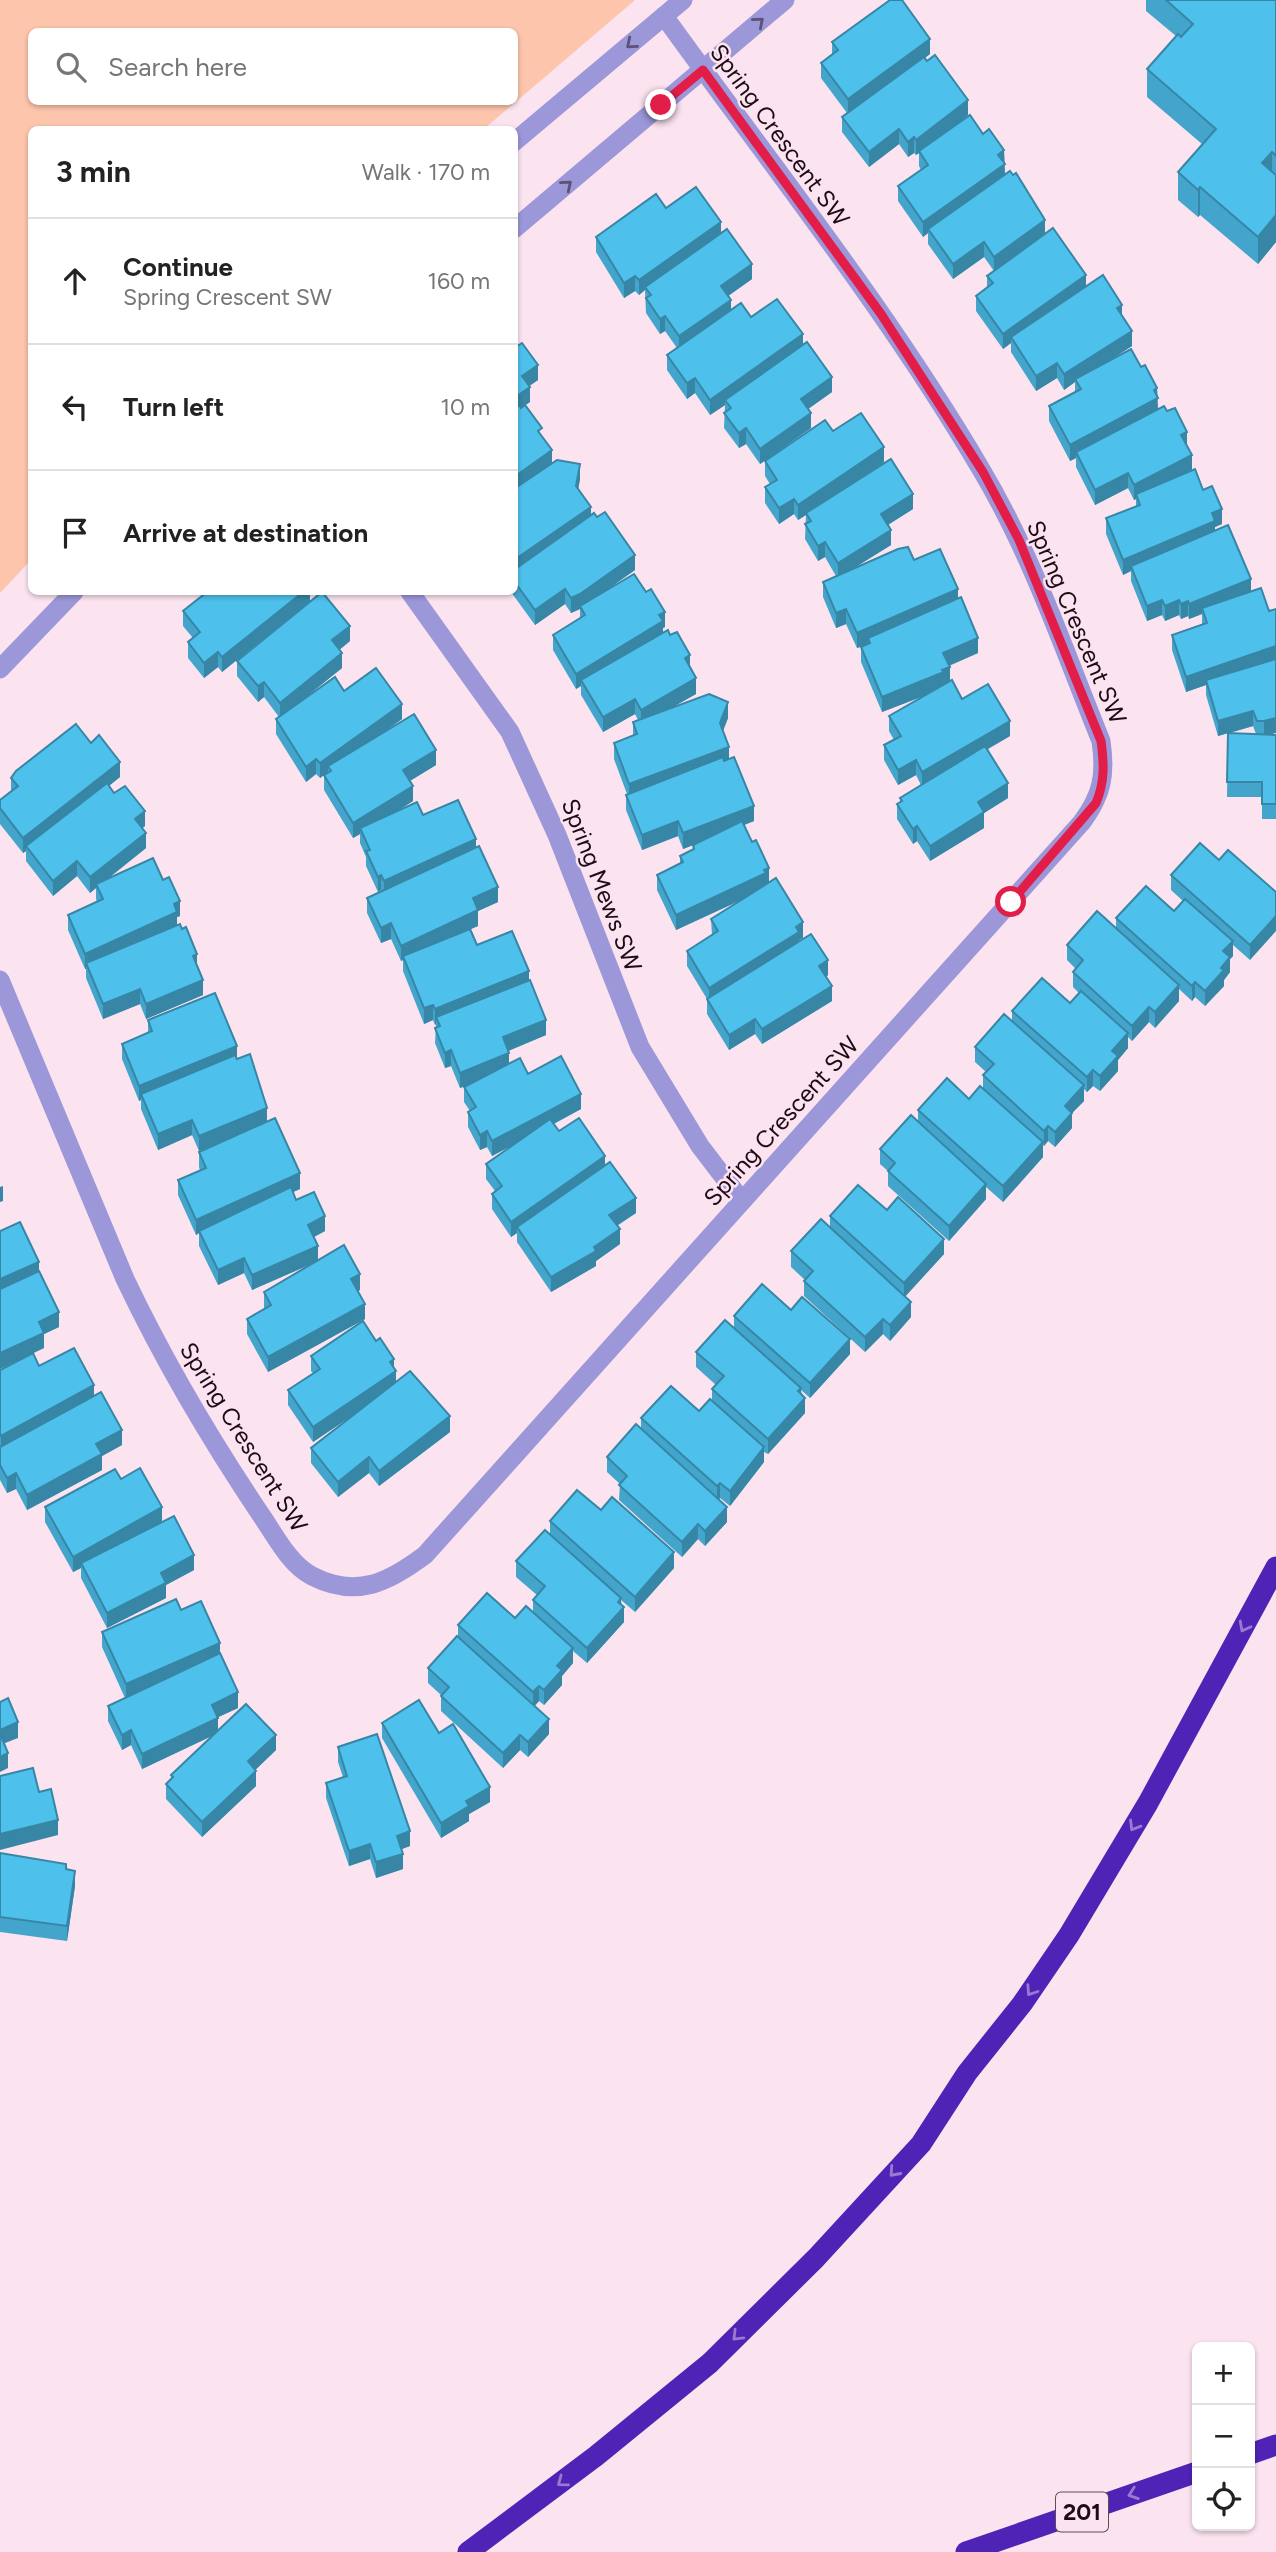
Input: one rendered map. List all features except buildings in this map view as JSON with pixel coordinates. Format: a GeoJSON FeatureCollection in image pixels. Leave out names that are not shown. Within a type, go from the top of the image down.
{"type":"FeatureCollection","features":[{"type":"Feature","properties":{"kind":"highway"},"geometry":{"type":"LineString","coordinates":[[468,2552],[596,2456],[710,2363],[816,2258],[921,2144],[967,2073],[1021,2004],[1069,1935],[1148,1803],[1276,1567]]}},
{"type":"Feature","properties":{"kind":"highway"},"geometry":{"type":"LineString","coordinates":[[1255,2452],[1276,2445]]}},
{"type":"Feature","properties":{"kind":"highway","name":"201"},"geometry":{"type":"LineString","coordinates":[[966,2552],[1192,2474]]}},
{"type":"Feature","properties":{"kind":"street"},"geometry":{"type":"LineString","coordinates":[[518,139],[683,0]]}},
{"type":"Feature","properties":{"kind":"street"},"geometry":{"type":"LineString","coordinates":[[518,226],[785,0]]}},
{"type":"Feature","properties":{"kind":"street","name":"Spring Crescent SW"},"geometry":{"type":"LineString","coordinates":[[0,980],[148,1327],[224,1459],[291,1559],[312,1576],[352,1587],[380,1584],[425,1555],[1082,822],[1102,789],[1104,766],[1101,741],[1024,552],[983,472],[881,314],[664,16]]}},
{"type":"Feature","properties":{"kind":"street"},"geometry":{"type":"LineString","coordinates":[[0,668],[71,595]]}},
{"type":"Feature","properties":{"kind":"street","name":"Spring Mews SW"},"geometry":{"type":"LineString","coordinates":[[412,595],[510,732],[557,835],[640,1047],[700,1146],[742,1201]]}},
{"type":"Feature","properties":{"kind":"shaded area"},"geometry":{"type":"Polygon","coordinates":[[[0,0],[635,0],[518,100],[518,28],[28,28],[28,105],[512,105],[488,126],[28,126],[28,563],[0,593],[0,0]]]}},
{"type":"Feature","properties":{"kind":"route"},"geometry":{"type":"LineString","coordinates":[[661,105],[703,70],[881,314],[983,472],[1019,540],[1101,741],[1104,766],[1102,789],[1096,803],[1011,902]]}}]}
